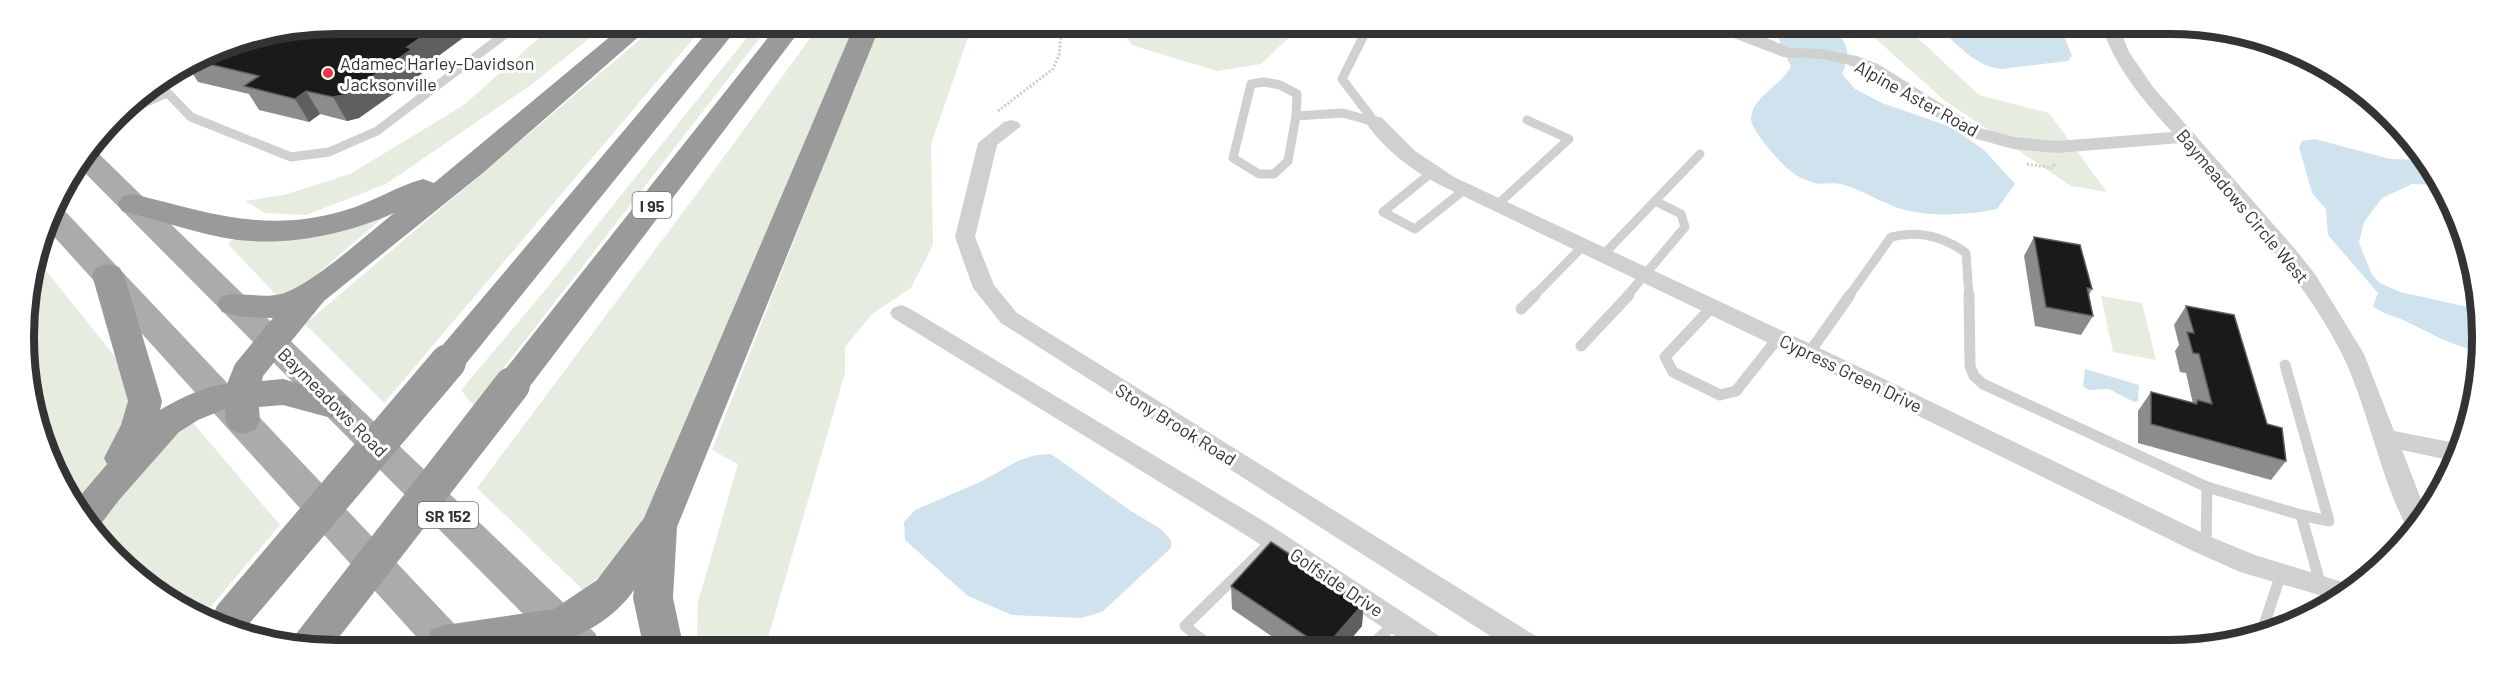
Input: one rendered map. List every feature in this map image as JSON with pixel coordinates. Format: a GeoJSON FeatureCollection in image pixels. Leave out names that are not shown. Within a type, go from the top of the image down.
{"type":"FeatureCollection","features":[{"type":"Feature","properties":{"kind":"highway"},"geometry":{"type":"LineString","coordinates":[[233,304],[268,309],[293,304],[313,293],[474,166],[628,34]]}},
{"type":"Feature","properties":{"kind":"highway"},"geometry":{"type":"LineString","coordinates":[[229,619],[448,362],[720,34]]}},
{"type":"Feature","properties":{"kind":"highway","name":"I 95"},"geometry":{"type":"LineString","coordinates":[[315,639],[786,34]]}},
{"type":"Feature","properties":{"kind":"highway"},"geometry":{"type":"LineString","coordinates":[[519,640],[567,638],[611,592],[659,526],[864,34]]}},
{"type":"Feature","properties":{"kind":"highway"},"geometry":{"type":"LineString","coordinates":[[133,204],[239,230],[300,229],[337,222],[374,211],[474,166]]}},
{"type":"Feature","properties":{"kind":"highway"},"geometry":{"type":"LineString","coordinates":[[95,504],[139,425],[145,400],[108,275]]}},
{"type":"Feature","properties":{"kind":"highway"},"geometry":{"type":"LineString","coordinates":[[235,404],[247,373],[271,341],[313,293]]}},
{"type":"Feature","properties":{"kind":"highway"},"geometry":{"type":"LineString","coordinates":[[95,504],[166,423],[186,411],[235,404],[283,392],[335,406]]}},
{"type":"Feature","properties":{"kind":"highway"},"geometry":{"type":"LineString","coordinates":[[659,526],[653,598],[662,640]]}},
{"type":"Feature","properties":{"kind":"main road","name":"Baymeadows Road"},"geometry":{"type":"LineString","coordinates":[[91,162],[567,638]]}},
{"type":"Feature","properties":{"kind":"main road"},"geometry":{"type":"LineString","coordinates":[[58,222],[235,404],[444,640]]}},
{"type":"Feature","properties":{"kind":"street","name":"Alpine Aster Road"},"geometry":{"type":"LineString","coordinates":[[1740,34],[1789,53],[1821,54],[1851,60],[1872,68],[1973,132],[2013,143],[2057,147],[2185,137]]}},
{"type":"Feature","properties":{"kind":"street","name":"Baymeadows Circle West"},"geometry":{"type":"LineString","coordinates":[[2113,34],[2120,52],[2135,77],[2307,279],[2353,354],[2414,515]]}},
{"type":"Feature","properties":{"kind":"street","name":"Stony Brook Road"},"geometry":{"type":"LineString","coordinates":[[1002,121],[988,144],[965,237],[984,288],[1008,318],[1519,640]]}},
{"type":"Feature","properties":{"kind":"street","name":"Cypress Green Drive"},"geometry":{"type":"LineString","coordinates":[[1375,122],[1395,146],[1431,173],[1464,190],[1809,353],[2206,546],[2249,564],[2337,590]]}},
{"type":"Feature","properties":{"kind":"street","name":"Golfside Drive"},"geometry":{"type":"LineString","coordinates":[[901,313],[1273,540],[1383,638]]}},
{"type":"Feature","properties":{"kind":"street"},"geometry":{"type":"LineString","coordinates":[[2385,438],[2450,451]]}},
{"type":"Feature","properties":{"kind":"lane"},"geometry":{"type":"LineString","coordinates":[[164,89],[191,117],[291,157],[329,152],[377,131],[506,34]]}},
{"type":"Feature","properties":{"kind":"lane"},"geometry":{"type":"LineString","coordinates":[[1364,34],[1342,79],[1375,122]]}},
{"type":"Feature","properties":{"kind":"lane"},"geometry":{"type":"LineString","coordinates":[[1263,81],[1280,84],[1296,94],[1296,116],[1288,160],[1274,174],[1259,174],[1233,158],[1251,84],[1263,81]]}},
{"type":"Feature","properties":{"kind":"lane"},"geometry":{"type":"LineString","coordinates":[[148,101],[167,93]]}},
{"type":"Feature","properties":{"kind":"lane"},"geometry":{"type":"LineString","coordinates":[[1296,116],[1343,113],[1375,122]]}},
{"type":"Feature","properties":{"kind":"lane"},"geometry":{"type":"LineString","coordinates":[[1497,205],[1569,139],[1527,120]]}},
{"type":"Feature","properties":{"kind":"lane"},"geometry":{"type":"LineString","coordinates":[[1521,309],[1655,201],[1700,154]]}},
{"type":"Feature","properties":{"kind":"lane"},"geometry":{"type":"LineString","coordinates":[[1431,173],[1383,212],[1415,229],[1464,190]]}},
{"type":"Feature","properties":{"kind":"lane"},"geometry":{"type":"LineString","coordinates":[[1581,346],[1646,276],[1685,227],[1681,214],[1655,201]]}},
{"type":"Feature","properties":{"kind":"lane"},"geometry":{"type":"LineString","coordinates":[[1809,353],[1891,237],[1904,233],[1926,234],[1957,246],[1966,254],[1971,320],[1970,366],[1974,376],[1983,384],[2207,487],[2330,522],[2285,365]]}},
{"type":"Feature","properties":{"kind":"lane"},"geometry":{"type":"LineString","coordinates":[[1712,307],[1665,357],[1673,372],[1720,395],[1736,391],[1778,339]]}},
{"type":"Feature","properties":{"kind":"lane"},"geometry":{"type":"LineString","coordinates":[[2206,546],[2207,487]]}},
{"type":"Feature","properties":{"kind":"lane"},"geometry":{"type":"LineString","coordinates":[[2301,514],[2321,586]]}},
{"type":"Feature","properties":{"kind":"lane"},"geometry":{"type":"LineString","coordinates":[[1202,640],[1185,626],[1273,540]]}},
{"type":"Feature","properties":{"kind":"lane"},"geometry":{"type":"LineString","coordinates":[[2264,624],[2281,574]]}},
{"type":"Feature","properties":{"kind":"path"},"geometry":{"type":"LineString","coordinates":[[1002,121],[1053,69],[1059,55],[1061,34]]}},
{"type":"Feature","properties":{"kind":"shaded area"},"geometry":{"type":"Polygon","coordinates":[[[543,34],[595,34],[535,82],[386,184],[306,215],[265,213],[245,201],[284,195],[350,174],[464,105],[543,34]]]}},
{"type":"Feature","properties":{"kind":"shaded area"},"geometry":{"type":"Polygon","coordinates":[[[646,34],[697,34],[384,403],[305,324],[646,34]]]}},
{"type":"Feature","properties":{"kind":"shaded area"},"geometry":{"type":"Polygon","coordinates":[[[750,34],[763,34],[474,406],[461,390],[547,288],[750,34]]]}},
{"type":"Feature","properties":{"kind":"shaded area"},"geometry":{"type":"Polygon","coordinates":[[[813,34],[854,34],[647,516],[613,565],[583,590],[477,488],[813,34]]]}},
{"type":"Feature","properties":{"kind":"shaded area"},"geometry":{"type":"Polygon","coordinates":[[[875,34],[969,34],[931,144],[933,245],[911,288],[872,314],[845,347],[845,373],[768,638],[765,640],[701,640],[697,637],[698,602],[738,464],[712,450],[847,105],[855,90],[875,34]]]}},
{"type":"Feature","properties":{"kind":"shaded area"},"geometry":{"type":"Polygon","coordinates":[[[1124,34],[1293,34],[1261,64],[1217,71],[1132,45],[1124,34]]]}},
{"type":"Feature","properties":{"kind":"shaded area"},"geometry":{"type":"Polygon","coordinates":[[[1871,34],[1913,34],[1979,95],[2049,113],[2107,192],[2071,186],[1944,100],[1871,34]]]}},
{"type":"Feature","properties":{"kind":"shaded area"},"geometry":{"type":"Polygon","coordinates":[[[385,216],[297,291],[279,298],[228,244],[235,238],[385,216]]]}},
{"type":"Feature","properties":{"kind":"shaded area"},"geometry":{"type":"Polygon","coordinates":[[[43,267],[121,364],[130,405],[112,456],[81,498],[58,453],[40,396],[34,337],[37,298],[43,267]]]}},
{"type":"Feature","properties":{"kind":"shaded area"},"geometry":{"type":"Polygon","coordinates":[[[2101,296],[2142,303],[2156,360],[2113,352],[2101,296]]]}},
{"type":"Feature","properties":{"kind":"shaded area"},"geometry":{"type":"Polygon","coordinates":[[[189,418],[280,525],[208,610],[169,589],[153,577],[123,551],[96,520],[189,418]]]}},
{"type":"Feature","properties":{"kind":"water"},"geometry":{"type":"Polygon","coordinates":[[[1778,34],[1837,34],[1847,50],[1847,60],[1842,74],[1855,89],[1882,103],[1951,127],[1984,150],[2015,184],[1997,209],[1975,213],[1927,214],[1905,210],[1841,184],[1814,183],[1798,176],[1775,156],[1756,132],[1751,119],[1762,97],[1782,79],[1791,66],[1781,48],[1778,34]]]}},
{"type":"Feature","properties":{"kind":"water"},"geometry":{"type":"Polygon","coordinates":[[[1946,34],[2063,34],[2072,56],[2068,61],[2001,69],[1983,64],[1946,34]]]}},
{"type":"Feature","properties":{"kind":"water"},"geometry":{"type":"Polygon","coordinates":[[[2315,139],[2390,159],[2415,160],[2431,185],[2412,184],[2382,198],[2364,222],[2359,243],[2372,275],[2380,283],[2400,292],[2471,308],[2472,350],[2447,341],[2373,306],[2378,293],[2328,235],[2326,209],[2312,193],[2299,147],[2302,141],[2315,139]]]}},
{"type":"Feature","properties":{"kind":"water"},"geometry":{"type":"Polygon","coordinates":[[[2085,369],[2139,385],[2138,401],[2134,402],[2109,389],[2089,390],[2083,386],[2085,369]]]}},
{"type":"Feature","properties":{"kind":"water"},"geometry":{"type":"Polygon","coordinates":[[[1051,454],[1131,511],[1161,529],[1171,540],[1171,548],[1102,612],[1081,618],[1012,615],[968,596],[905,540],[904,522],[915,510],[980,482],[1020,460],[1036,455],[1051,454]]]}},
{"type":"Feature","properties":{"kind":"building"},"geometry":{"type":"Polygon","coordinates":[[[337,34],[426,34],[407,47],[412,49],[345,95],[333,97],[306,91],[295,99],[244,86],[259,76],[208,64],[259,45],[298,37],[337,34]]]}},
{"type":"Feature","properties":{"kind":"building"},"geometry":{"type":"Polygon","coordinates":[[[2034,237],[2080,245],[2092,289],[2087,288],[2093,316],[2046,307],[2034,237]]]}},
{"type":"Feature","properties":{"kind":"building"},"geometry":{"type":"Polygon","coordinates":[[[2186,306],[2234,315],[2267,424],[2282,428],[2286,461],[2151,424],[2151,392],[2197,404],[2197,400],[2212,404],[2199,354],[2193,353],[2187,332],[2194,333],[2186,306]]]}},
{"type":"Feature","properties":{"kind":"building"},"geometry":{"type":"Polygon","coordinates":[[[1271,542],[1364,603],[1331,640],[1312,640],[1231,586],[1271,542]]]}},
{"type":"Feature","properties":{"kind":"place","name":"Adamec Harley-Davidson Jacksonville"},"geometry":{"type":"Point","coordinates":[328,73]}}]}
